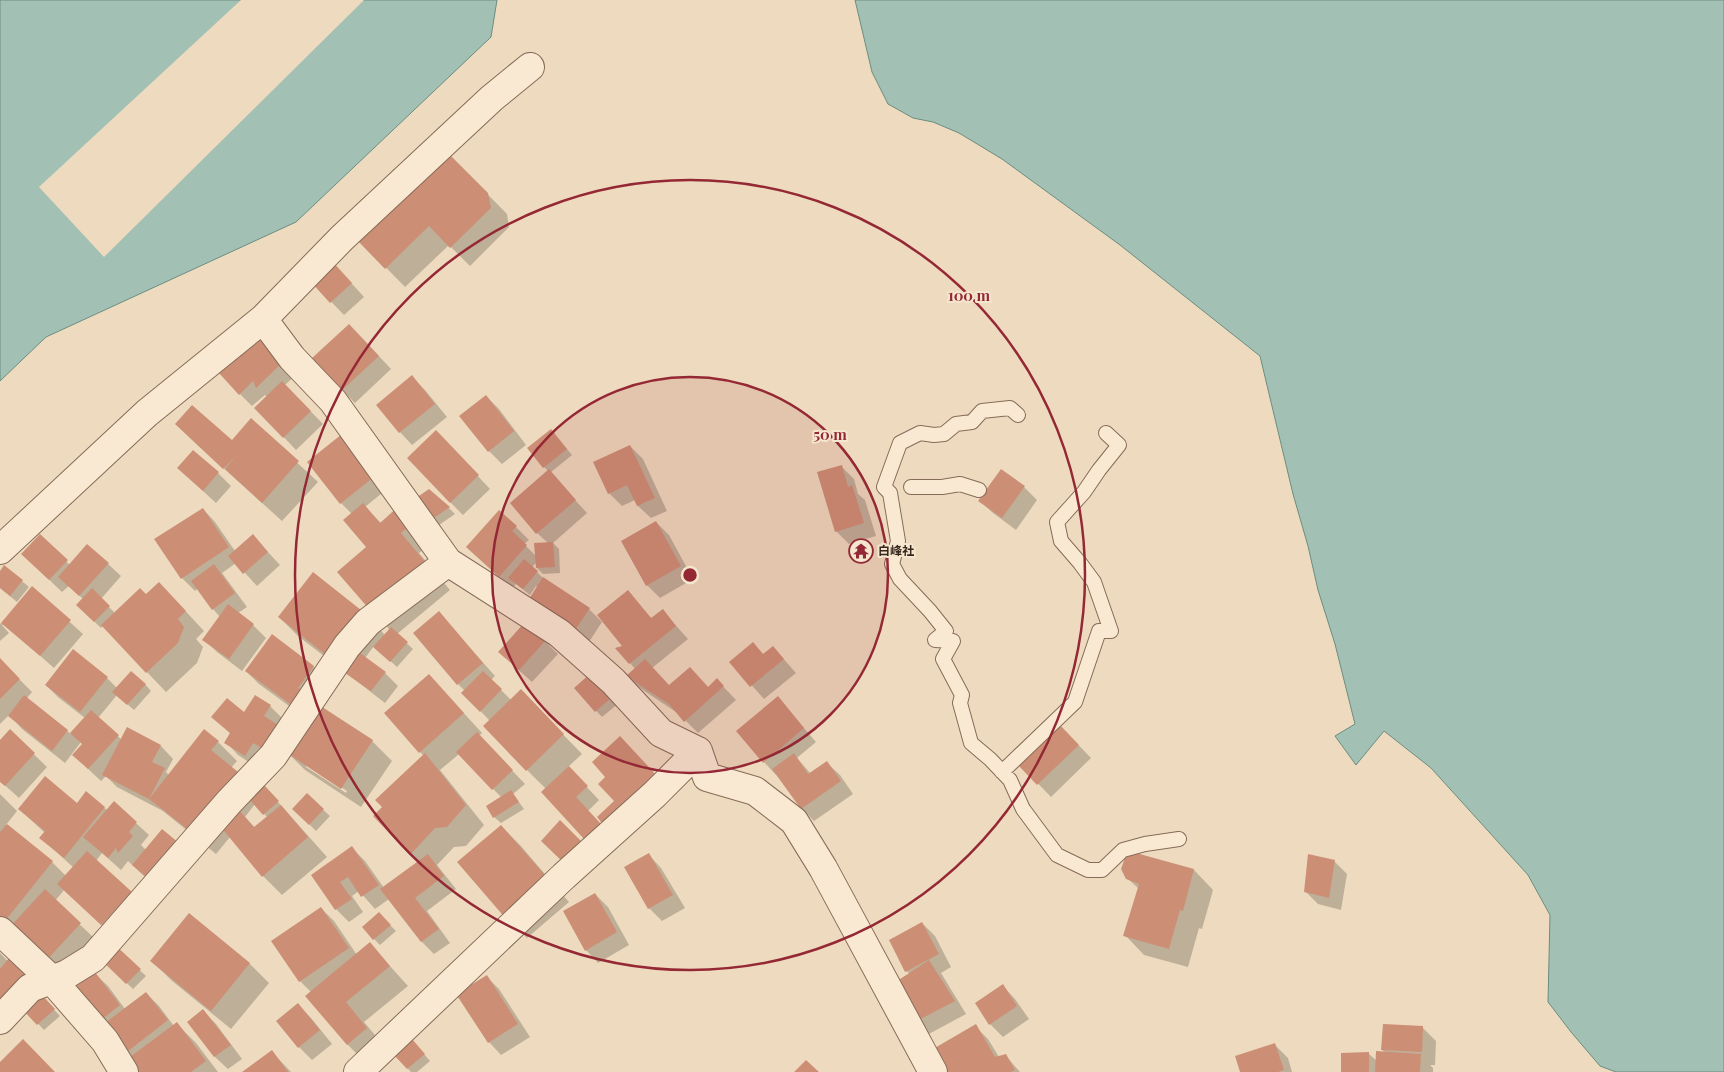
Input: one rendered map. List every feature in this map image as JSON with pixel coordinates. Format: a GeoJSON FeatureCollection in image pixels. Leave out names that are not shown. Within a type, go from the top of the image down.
{"type":"FeatureCollection","features":[{"type":"Feature","properties":{"kind":"street"},"geometry":{"type":"LineString","coordinates":[[0,550],[147,413],[263,319],[342,238],[492,98],[530,68]]}},
{"type":"Feature","properties":{"kind":"street"},"geometry":{"type":"LineString","coordinates":[[263,319],[292,358],[333,401],[448,562],[559,634],[613,681],[661,733],[698,751],[706,777],[755,791],[794,821],[823,868],[933,1072]]}},
{"type":"Feature","properties":{"kind":"street"},"geometry":{"type":"LineString","coordinates":[[0,1020],[30,988],[67,974],[93,958],[229,802],[273,756],[346,646],[368,622],[448,562]]}},
{"type":"Feature","properties":{"kind":"street"},"geometry":{"type":"LineString","coordinates":[[358,1072],[564,876],[655,794],[698,751]]}},
{"type":"Feature","properties":{"kind":"street"},"geometry":{"type":"LineString","coordinates":[[0,931],[51,979],[105,1041],[124,1072]]}},
{"type":"Feature","properties":{"kind":"lane"},"geometry":{"type":"LineString","coordinates":[[1018,415],[1010,408],[982,411],[972,422],[956,424],[944,434],[920,433],[900,443],[884,487],[890,494],[898,541],[892,564],[900,579],[930,610],[946,631],[935,640],[954,641],[943,659],[962,695],[960,703],[971,742],[1010,780],[1023,809],[1057,855],[1088,870],[1102,870],[1123,850],[1145,844],[1179,839]]}},
{"type":"Feature","properties":{"kind":"lane"},"geometry":{"type":"LineString","coordinates":[[1002,772],[1075,702],[1098,631],[1111,631],[1094,582],[1080,562],[1061,541],[1057,522],[1084,492],[1119,444],[1106,433]]}},
{"type":"Feature","properties":{"kind":"lane"},"geometry":{"type":"LineString","coordinates":[[911,487],[942,487],[960,484],[979,490]]}},
{"type":"Feature","properties":{"kind":"shaded area"},"geometry":{"type":"Polygon","coordinates":[[[0,0],[497,0],[491,37],[296,222],[46,337],[0,381],[0,0]]]}},
{"type":"Feature","properties":{"kind":"shaded area"},"geometry":{"type":"Polygon","coordinates":[[[855,0],[1724,0],[1724,1072],[1616,1072],[1600,1066],[1571,1032],[1548,1002],[1550,915],[1528,875],[1431,768],[1384,731],[1356,765],[1335,736],[1355,724],[1335,644],[1318,590],[1293,494],[1260,356],[1120,245],[1002,159],[959,133],[933,122],[913,118],[888,104],[872,72],[855,0]]]}},
{"type":"Feature","properties":{"kind":"pier"},"geometry":{"type":"Polygon","coordinates":[[[241,0],[364,0],[104,257],[39,187],[241,0]]]}},
{"type":"Feature","properties":{"kind":"building"},"geometry":{"type":"Polygon","coordinates":[[[446,151],[488,193],[491,208],[450,248],[429,226],[385,269],[356,239],[446,151]]]}},
{"type":"Feature","properties":{"kind":"building"},"geometry":{"type":"Polygon","coordinates":[[[332,261],[352,283],[330,303],[310,281],[332,261]]]}},
{"type":"Feature","properties":{"kind":"building"},"geometry":{"type":"Polygon","coordinates":[[[349,324],[379,356],[341,391],[311,359],[349,324]]]}},
{"type":"Feature","properties":{"kind":"building"},"geometry":{"type":"Polygon","coordinates":[[[263,330],[288,357],[256,388],[253,381],[239,395],[218,372],[263,330]]]}},
{"type":"Feature","properties":{"kind":"building"},"geometry":{"type":"Polygon","coordinates":[[[412,375],[435,404],[399,433],[376,405],[412,375]]]}},
{"type":"Feature","properties":{"kind":"building"},"geometry":{"type":"Polygon","coordinates":[[[282,381],[311,411],[283,438],[254,408],[282,381]]]}},
{"type":"Feature","properties":{"kind":"building"},"geometry":{"type":"Polygon","coordinates":[[[486,395],[514,431],[488,452],[459,416],[486,395]]]}},
{"type":"Feature","properties":{"kind":"building"},"geometry":{"type":"Polygon","coordinates":[[[192,405],[232,440],[251,418],[299,461],[262,503],[225,469],[236,456],[223,469],[175,424],[192,405]]]}},
{"type":"Feature","properties":{"kind":"building"},"geometry":{"type":"Polygon","coordinates":[[[551,429],[567,449],[543,468],[527,448],[551,429]]]}},
{"type":"Feature","properties":{"kind":"building"},"geometry":{"type":"Polygon","coordinates":[[[436,430],[479,475],[450,503],[407,458],[436,430]]]}},
{"type":"Feature","properties":{"kind":"building"},"geometry":{"type":"Polygon","coordinates":[[[342,434],[375,476],[340,504],[307,462],[342,434]]]}},
{"type":"Feature","properties":{"kind":"building"},"geometry":{"type":"Polygon","coordinates":[[[630,445],[655,498],[637,506],[627,485],[608,494],[593,462],[630,445]]]}},
{"type":"Feature","properties":{"kind":"building"},"geometry":{"type":"Polygon","coordinates":[[[193,450],[219,472],[203,491],[177,468],[193,450]]]}},
{"type":"Feature","properties":{"kind":"building"},"geometry":{"type":"Polygon","coordinates":[[[842,465],[848,487],[852,485],[864,523],[835,532],[817,472],[842,465]]]}},
{"type":"Feature","properties":{"kind":"building"},"geometry":{"type":"Polygon","coordinates":[[[549,469],[576,500],[536,534],[510,503],[549,469]]]}},
{"type":"Feature","properties":{"kind":"building"},"geometry":{"type":"Polygon","coordinates":[[[1001,469],[1025,486],[1002,518],[978,501],[1001,469]]]}},
{"type":"Feature","properties":{"kind":"building"},"geometry":{"type":"Polygon","coordinates":[[[429,489],[450,507],[432,519],[416,498],[429,489]]]}},
{"type":"Feature","properties":{"kind":"building"},"geometry":{"type":"Polygon","coordinates":[[[363,503],[380,523],[400,505],[414,522],[401,533],[432,570],[376,617],[337,572],[366,547],[343,520],[363,503]]]}},
{"type":"Feature","properties":{"kind":"building"},"geometry":{"type":"Polygon","coordinates":[[[203,508],[229,547],[181,579],[154,539],[203,508]]]}},
{"type":"Feature","properties":{"kind":"building"},"geometry":{"type":"Polygon","coordinates":[[[499,510],[517,526],[512,531],[527,545],[499,577],[466,547],[499,510]]]}},
{"type":"Feature","properties":{"kind":"building"},"geometry":{"type":"Polygon","coordinates":[[[656,521],[681,566],[646,586],[621,541],[656,521]]]}},
{"type":"Feature","properties":{"kind":"building"},"geometry":{"type":"Polygon","coordinates":[[[40,534],[68,560],[49,580],[21,554],[40,534]]]}},
{"type":"Feature","properties":{"kind":"building"},"geometry":{"type":"Polygon","coordinates":[[[253,534],[268,552],[243,574],[228,556],[253,534]]]}},
{"type":"Feature","properties":{"kind":"building"},"geometry":{"type":"Polygon","coordinates":[[[553,542],[555,567],[536,568],[534,543],[553,542]]]}},
{"type":"Feature","properties":{"kind":"building"},"geometry":{"type":"Polygon","coordinates":[[[87,544],[109,563],[79,596],[58,577],[87,544]]]}},
{"type":"Feature","properties":{"kind":"building"},"geometry":{"type":"Polygon","coordinates":[[[524,559],[538,571],[523,589],[508,578],[524,559]]]}},
{"type":"Feature","properties":{"kind":"building"},"geometry":{"type":"Polygon","coordinates":[[[214,564],[235,593],[212,610],[191,581],[214,564]]]}},
{"type":"Feature","properties":{"kind":"building"},"geometry":{"type":"Polygon","coordinates":[[[4,565],[23,580],[10,596],[0,588],[0,571],[4,565]]]}},
{"type":"Feature","properties":{"kind":"building"},"geometry":{"type":"Polygon","coordinates":[[[313,572],[366,614],[331,659],[278,617],[313,572]]]}},
{"type":"Feature","properties":{"kind":"building"},"geometry":{"type":"Polygon","coordinates":[[[543,577],[590,608],[575,630],[529,599],[543,577]]]}},
{"type":"Feature","properties":{"kind":"building"},"geometry":{"type":"Polygon","coordinates":[[[159,582],[186,611],[178,619],[184,627],[178,643],[146,673],[101,625],[140,588],[146,594],[159,582]]]}},
{"type":"Feature","properties":{"kind":"building"},"geometry":{"type":"Polygon","coordinates":[[[32,586],[71,620],[40,656],[1,623],[32,586]]]}},
{"type":"Feature","properties":{"kind":"building"},"geometry":{"type":"Polygon","coordinates":[[[92,588],[110,606],[94,622],[76,605],[92,588]]]}},
{"type":"Feature","properties":{"kind":"building"},"geometry":{"type":"Polygon","coordinates":[[[628,590],[651,618],[663,609],[676,626],[629,664],[615,648],[622,646],[597,615],[628,590]]]}},
{"type":"Feature","properties":{"kind":"building"},"geometry":{"type":"Polygon","coordinates":[[[228,604],[254,624],[229,659],[202,640],[228,604]]]}},
{"type":"Feature","properties":{"kind":"building"},"geometry":{"type":"Polygon","coordinates":[[[439,611],[483,663],[457,685],[413,633],[439,611]]]}},
{"type":"Feature","properties":{"kind":"building"},"geometry":{"type":"Polygon","coordinates":[[[525,622],[546,640],[519,670],[498,652],[525,622]]]}},
{"type":"Feature","properties":{"kind":"building"},"geometry":{"type":"Polygon","coordinates":[[[391,627],[408,642],[390,662],[373,647],[391,627]]]}},
{"type":"Feature","properties":{"kind":"building"},"geometry":{"type":"Polygon","coordinates":[[[272,634],[314,666],[298,688],[308,695],[297,709],[245,671],[272,634]]]}},
{"type":"Feature","properties":{"kind":"building"},"geometry":{"type":"Polygon","coordinates":[[[753,642],[763,654],[773,646],[784,659],[750,687],[729,662],[753,642]]]}},
{"type":"Feature","properties":{"kind":"building"},"geometry":{"type":"Polygon","coordinates":[[[73,649],[108,677],[80,712],[45,685],[73,649]]]}},
{"type":"Feature","properties":{"kind":"building"},"geometry":{"type":"Polygon","coordinates":[[[360,653],[386,672],[371,691],[345,673],[360,653]]]}},
{"type":"Feature","properties":{"kind":"building"},"geometry":{"type":"Polygon","coordinates":[[[0,658],[20,679],[0,699],[0,658]]]}},
{"type":"Feature","properties":{"kind":"building"},"geometry":{"type":"Polygon","coordinates":[[[645,659],[669,685],[690,667],[708,687],[717,678],[724,686],[684,722],[669,704],[626,676],[645,659]]]}},
{"type":"Feature","properties":{"kind":"building"},"geometry":{"type":"Polygon","coordinates":[[[131,671],[146,684],[127,705],[112,692],[131,671]]]}},
{"type":"Feature","properties":{"kind":"building"},"geometry":{"type":"Polygon","coordinates":[[[483,671],[502,689],[480,712],[461,693],[483,671]]]}},
{"type":"Feature","properties":{"kind":"building"},"geometry":{"type":"Polygon","coordinates":[[[592,672],[613,696],[595,712],[574,688],[592,672]]]}},
{"type":"Feature","properties":{"kind":"building"},"geometry":{"type":"Polygon","coordinates":[[[429,674],[464,713],[419,753],[384,713],[429,674]]]}},
{"type":"Feature","properties":{"kind":"building"},"geometry":{"type":"Polygon","coordinates":[[[521,689],[564,734],[526,771],[483,726],[521,689]]]}},
{"type":"Feature","properties":{"kind":"building"},"geometry":{"type":"Polygon","coordinates":[[[24,695],[68,730],[52,751],[8,716],[24,695]]]}},
{"type":"Feature","properties":{"kind":"building"},"geometry":{"type":"Polygon","coordinates":[[[255,695],[271,705],[264,716],[283,728],[268,752],[253,743],[245,756],[224,743],[230,733],[211,717],[227,698],[244,712],[255,695]]]}},
{"type":"Feature","properties":{"kind":"building"},"geometry":{"type":"Polygon","coordinates":[[[778,696],[804,728],[763,763],[736,731],[778,696]]]}},
{"type":"Feature","properties":{"kind":"building"},"geometry":{"type":"Polygon","coordinates":[[[316,703],[373,740],[341,789],[284,751],[316,703]]]}},
{"type":"Feature","properties":{"kind":"building"},"geometry":{"type":"Polygon","coordinates":[[[91,710],[119,735],[88,769],[72,755],[82,744],[70,733],[91,710]]]}},
{"type":"Feature","properties":{"kind":"building"},"geometry":{"type":"Polygon","coordinates":[[[1060,725],[1079,745],[1037,785],[1018,765],[1060,725]]]}},
{"type":"Feature","properties":{"kind":"building"},"geometry":{"type":"Polygon","coordinates":[[[127,727],[161,745],[152,762],[165,768],[149,799],[102,775],[127,727]]]}},
{"type":"Feature","properties":{"kind":"building"},"geometry":{"type":"Polygon","coordinates":[[[10,729],[35,753],[5,786],[0,782],[0,740],[10,729]]]}},
{"type":"Feature","properties":{"kind":"building"},"geometry":{"type":"Polygon","coordinates":[[[204,729],[219,741],[211,750],[243,776],[196,836],[149,799],[204,729]]]}},
{"type":"Feature","properties":{"kind":"building"},"geometry":{"type":"Polygon","coordinates":[[[477,732],[513,770],[492,790],[456,752],[477,732]]]}},
{"type":"Feature","properties":{"kind":"building"},"geometry":{"type":"Polygon","coordinates":[[[620,736],[659,778],[605,827],[597,817],[614,801],[598,784],[605,777],[592,762],[620,736]]]}},
{"type":"Feature","properties":{"kind":"building"},"geometry":{"type":"Polygon","coordinates":[[[425,753],[466,805],[447,827],[435,828],[410,855],[373,816],[382,807],[375,800],[425,753]]]}},
{"type":"Feature","properties":{"kind":"building"},"geometry":{"type":"Polygon","coordinates":[[[794,753],[808,774],[827,761],[841,781],[801,809],[772,769],[794,753]]]}},
{"type":"Feature","properties":{"kind":"building"},"geometry":{"type":"Polygon","coordinates":[[[569,766],[588,786],[576,797],[601,824],[584,839],[541,792],[569,766]]]}},
{"type":"Feature","properties":{"kind":"building"},"geometry":{"type":"Polygon","coordinates":[[[45,776],[77,803],[86,791],[105,807],[64,858],[39,838],[45,831],[18,809],[45,776]]]}},
{"type":"Feature","properties":{"kind":"building"},"geometry":{"type":"Polygon","coordinates":[[[264,785],[279,801],[263,815],[249,799],[264,785]]]}},
{"type":"Feature","properties":{"kind":"building"},"geometry":{"type":"Polygon","coordinates":[[[511,790],[519,802],[493,818],[486,806],[511,790]]]}},
{"type":"Feature","properties":{"kind":"building"},"geometry":{"type":"Polygon","coordinates":[[[307,793],[324,809],[309,825],[292,809],[307,793]]]}},
{"type":"Feature","properties":{"kind":"building"},"geometry":{"type":"Polygon","coordinates":[[[114,801],[137,822],[129,832],[133,836],[118,853],[116,848],[108,858],[83,837],[114,801]]]}},
{"type":"Feature","properties":{"kind":"building"},"geometry":{"type":"Polygon","coordinates":[[[281,805],[308,837],[262,877],[220,826],[239,810],[254,827],[281,805]]]}},
{"type":"Feature","properties":{"kind":"building"},"geometry":{"type":"Polygon","coordinates":[[[560,820],[585,845],[566,865],[541,841],[560,820]]]}},
{"type":"Feature","properties":{"kind":"building"},"geometry":{"type":"Polygon","coordinates":[[[7,824],[53,861],[5,921],[0,917],[0,832],[7,824]]]}},
{"type":"Feature","properties":{"kind":"building"},"geometry":{"type":"Polygon","coordinates":[[[501,825],[551,882],[507,920],[457,862],[501,825]]]}},
{"type":"Feature","properties":{"kind":"building"},"geometry":{"type":"Polygon","coordinates":[[[162,829],[179,843],[149,879],[132,865],[162,829]]]}},
{"type":"Feature","properties":{"kind":"building"},"geometry":{"type":"Polygon","coordinates":[[[352,846],[379,885],[361,897],[348,877],[340,882],[352,899],[335,910],[311,875],[352,846]]]}},
{"type":"Feature","properties":{"kind":"building"},"geometry":{"type":"Polygon","coordinates":[[[87,851],[132,892],[101,925],[57,884],[87,851]]]}},
{"type":"Feature","properties":{"kind":"building"},"geometry":{"type":"Polygon","coordinates":[[[649,853],[673,895],[648,909],[624,867],[649,853]]]}},
{"type":"Feature","properties":{"kind":"building"},"geometry":{"type":"Polygon","coordinates":[[[1136,853],[1194,869],[1183,911],[1180,910],[1169,949],[1123,936],[1139,884],[1126,879],[1121,869],[1125,858],[1136,853]]]}},
{"type":"Feature","properties":{"kind":"building"},"geometry":{"type":"Polygon","coordinates":[[[428,854],[444,876],[415,898],[439,929],[421,942],[380,889],[428,854]]]}},
{"type":"Feature","properties":{"kind":"building"},"geometry":{"type":"Polygon","coordinates":[[[1308,854],[1335,860],[1329,898],[1304,892],[1308,854]]]}},
{"type":"Feature","properties":{"kind":"building"},"geometry":{"type":"Polygon","coordinates":[[[45,889],[81,923],[44,963],[8,929],[45,889]]]}},
{"type":"Feature","properties":{"kind":"building"},"geometry":{"type":"Polygon","coordinates":[[[595,893],[617,932],[585,951],[563,911],[595,893]]]}},
{"type":"Feature","properties":{"kind":"building"},"geometry":{"type":"Polygon","coordinates":[[[321,907],[349,948],[299,982],[271,941],[321,907]]]}},
{"type":"Feature","properties":{"kind":"building"},"geometry":{"type":"Polygon","coordinates":[[[379,912],[391,925],[373,940],[362,927],[379,912]]]}},
{"type":"Feature","properties":{"kind":"building"},"geometry":{"type":"Polygon","coordinates":[[[189,913],[250,963],[211,1011],[150,961],[189,913]]]}},
{"type":"Feature","properties":{"kind":"building"},"geometry":{"type":"Polygon","coordinates":[[[922,922],[939,954],[905,972],[889,940],[922,922]]]}},
{"type":"Feature","properties":{"kind":"building"},"geometry":{"type":"Polygon","coordinates":[[[370,942],[390,966],[346,1002],[367,1028],[347,1045],[305,996],[370,942]]]}},
{"type":"Feature","properties":{"kind":"building"},"geometry":{"type":"Polygon","coordinates":[[[113,943],[141,969],[126,984],[99,958],[113,943]]]}},
{"type":"Feature","properties":{"kind":"building"},"geometry":{"type":"Polygon","coordinates":[[[9,958],[28,975],[0,1000],[0,969],[9,958]]]}},
{"type":"Feature","properties":{"kind":"building"},"geometry":{"type":"Polygon","coordinates":[[[929,960],[955,1001],[913,1023],[891,985],[929,960]]]}},
{"type":"Feature","properties":{"kind":"building"},"geometry":{"type":"Polygon","coordinates":[[[95,972],[120,1005],[96,1024],[71,990],[95,972]]]}},
{"type":"Feature","properties":{"kind":"building"},"geometry":{"type":"Polygon","coordinates":[[[487,975],[518,1024],[488,1043],[456,994],[487,975]]]}},
{"type":"Feature","properties":{"kind":"building"},"geometry":{"type":"Polygon","coordinates":[[[1003,984],[1017,1006],[989,1025],[975,1003],[1003,984]]]}},
{"type":"Feature","properties":{"kind":"building"},"geometry":{"type":"Polygon","coordinates":[[[146,992],[168,1020],[123,1055],[101,1026],[146,992]]]}},
{"type":"Feature","properties":{"kind":"building"},"geometry":{"type":"Polygon","coordinates":[[[40,993],[55,1009],[37,1025],[22,1009],[40,993]]]}},
{"type":"Feature","properties":{"kind":"building"},"geometry":{"type":"Polygon","coordinates":[[[298,1003],[320,1030],[298,1048],[276,1021],[298,1003]]]}},
{"type":"Feature","properties":{"kind":"building"},"geometry":{"type":"Polygon","coordinates":[[[203,1009],[231,1045],[214,1057],[187,1022],[203,1009]]]}},
{"type":"Feature","properties":{"kind":"building"},"geometry":{"type":"Polygon","coordinates":[[[177,1022],[206,1061],[191,1072],[129,1072],[122,1063],[177,1022]]]}},
{"type":"Feature","properties":{"kind":"building"},"geometry":{"type":"Polygon","coordinates":[[[976,1024],[995,1057],[1006,1054],[1015,1070],[1011,1072],[947,1072],[933,1049],[976,1024]]]}},
{"type":"Feature","properties":{"kind":"building"},"geometry":{"type":"Polygon","coordinates":[[[1383,1024],[1423,1026],[1422,1052],[1381,1050],[1383,1024]]]}},
{"type":"Feature","properties":{"kind":"building"},"geometry":{"type":"Polygon","coordinates":[[[23,1039],[55,1072],[0,1072],[0,1062],[23,1039]]]}},
{"type":"Feature","properties":{"kind":"building"},"geometry":{"type":"Polygon","coordinates":[[[412,1039],[425,1054],[407,1069],[394,1055],[412,1039]]]}},
{"type":"Feature","properties":{"kind":"building"},"geometry":{"type":"Polygon","coordinates":[[[1275,1043],[1284,1070],[1278,1072],[1240,1072],[1235,1056],[1275,1043]]]}},
{"type":"Feature","properties":{"kind":"building"},"geometry":{"type":"Polygon","coordinates":[[[272,1050],[288,1072],[242,1072],[272,1050]]]}},
{"type":"Feature","properties":{"kind":"building"},"geometry":{"type":"Polygon","coordinates":[[[1376,1051],[1421,1054],[1420,1072],[1375,1072],[1376,1051]]]}},
{"type":"Feature","properties":{"kind":"building"},"geometry":{"type":"Polygon","coordinates":[[[1369,1052],[1369,1072],[1341,1072],[1341,1053],[1369,1052]]]}},
{"type":"Feature","properties":{"kind":"building"},"geometry":{"type":"Polygon","coordinates":[[[806,1060],[819,1072],[794,1072],[806,1060]]]}},
{"type":"Feature","properties":{"kind":"place","name":"白峰社"},"geometry":{"type":"Point","coordinates":[861,551]}}]}
